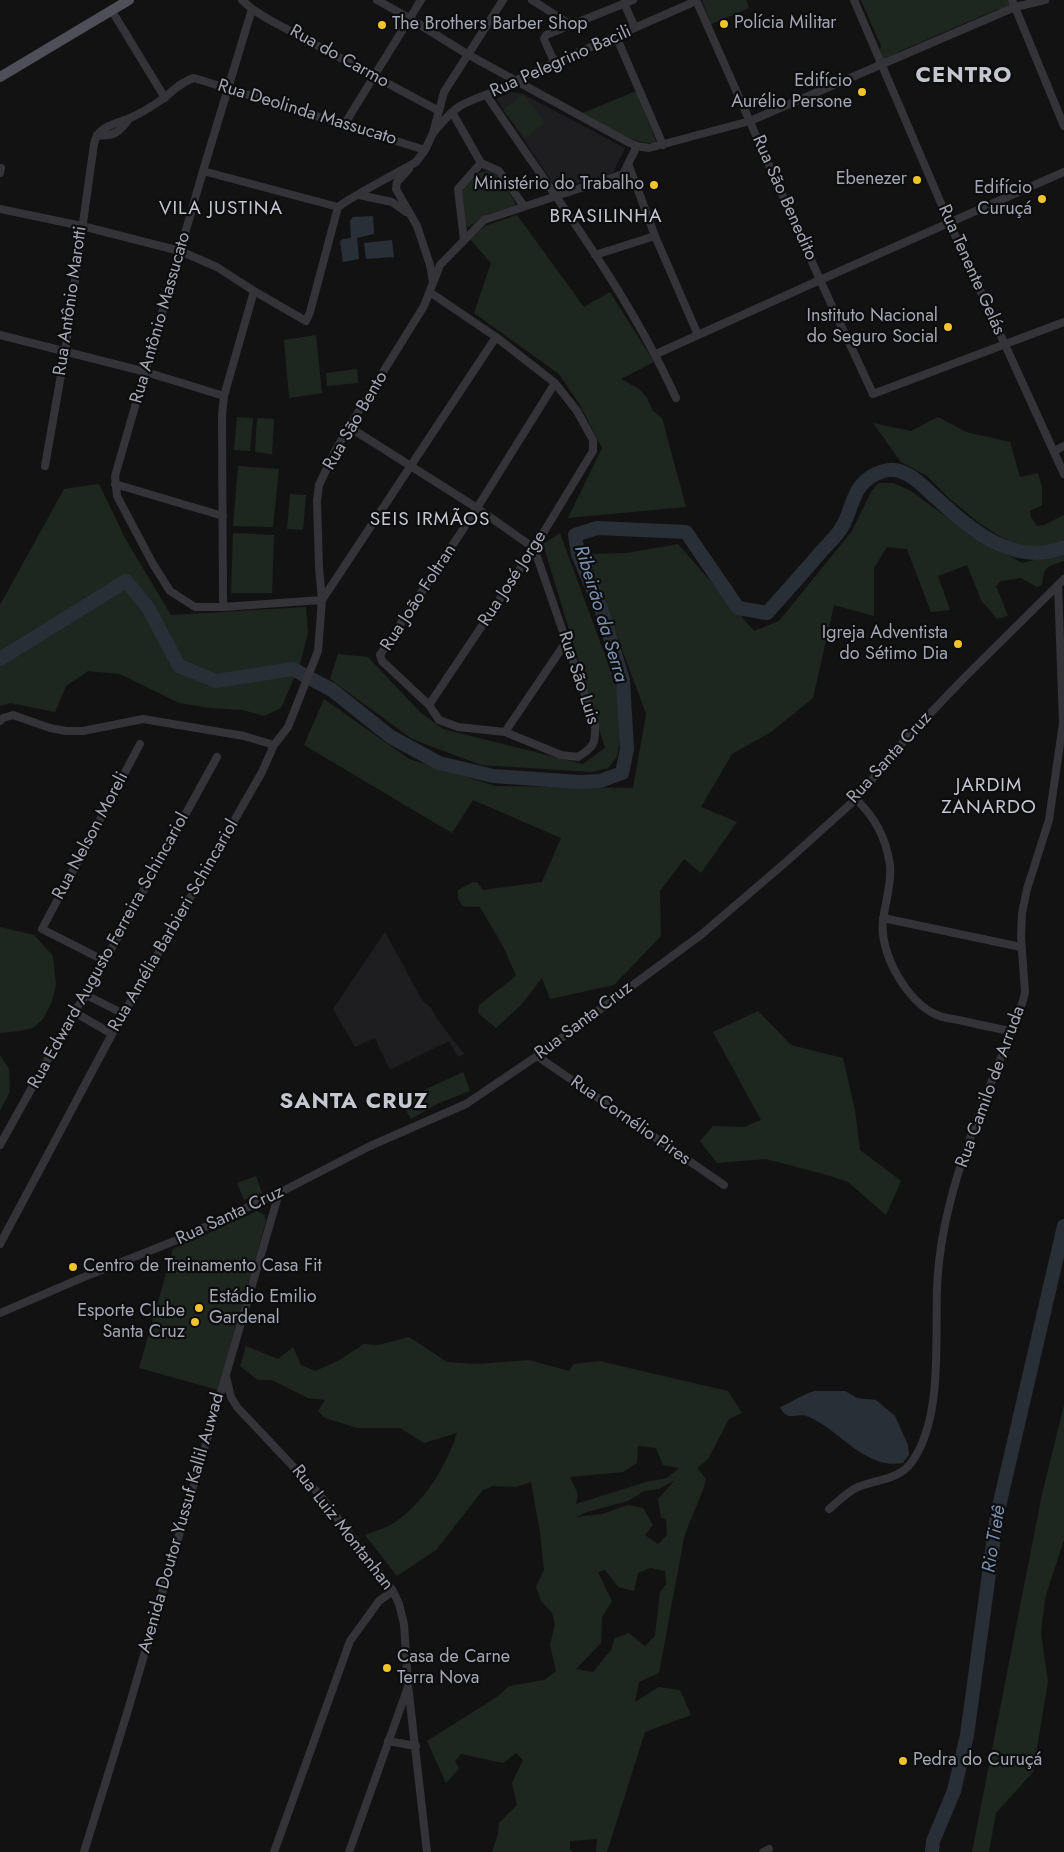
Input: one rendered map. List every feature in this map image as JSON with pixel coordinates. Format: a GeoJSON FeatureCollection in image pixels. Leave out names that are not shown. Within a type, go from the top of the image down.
{"type":"FeatureCollection","features":[{"type":"Feature","properties":{"kind":"main road"},"geometry":{"type":"LineString","coordinates":[[0,77],[129,0]]}},
{"type":"Feature","properties":{"kind":"street","name":"Rua do Carmo"},"geometry":{"type":"LineString","coordinates":[[242,0],[252,9],[439,111]]}},
{"type":"Feature","properties":{"kind":"street"},"geometry":{"type":"LineString","coordinates":[[377,0],[516,82],[637,146],[649,148],[750,121],[1014,4],[1045,0]]}},
{"type":"Feature","properties":{"kind":"street"},"geometry":{"type":"LineString","coordinates":[[344,125],[420,0]]}},
{"type":"Feature","properties":{"kind":"street"},"geometry":{"type":"LineString","coordinates":[[433,282],[430,265],[417,226],[396,189],[397,182],[425,150],[433,133],[444,92],[503,0]]}},
{"type":"Feature","properties":{"kind":"street"},"geometry":{"type":"LineString","coordinates":[[532,0],[571,25]]}},
{"type":"Feature","properties":{"kind":"street"},"geometry":{"type":"LineString","coordinates":[[557,62],[552,57],[545,37],[547,34],[633,0]]}},
{"type":"Feature","properties":{"kind":"street","name":"Rua Pelegrino Bacili"},"geometry":{"type":"LineString","coordinates":[[433,133],[452,112],[461,106],[487,96],[516,82],[522,77],[697,0]]}},
{"type":"Feature","properties":{"kind":"street","name":"Rua São Benedito"},"geometry":{"type":"LineString","coordinates":[[697,0],[820,280],[873,394],[1005,345]]}},
{"type":"Feature","properties":{"kind":"street","name":"Rua Tenente Gelás"},"geometry":{"type":"LineString","coordinates":[[854,0],[949,222],[1064,474]]}},
{"type":"Feature","properties":{"kind":"street"},"geometry":{"type":"LineString","coordinates":[[624,4],[635,28]]}},
{"type":"Feature","properties":{"kind":"street"},"geometry":{"type":"LineString","coordinates":[[1014,4],[1064,126]]}},
{"type":"Feature","properties":{"kind":"street","name":"Rua Antônio Massucato"},"geometry":{"type":"LineString","coordinates":[[115,484],[115,476],[252,9]]}},
{"type":"Feature","properties":{"kind":"street"},"geometry":{"type":"LineString","coordinates":[[112,11],[165,98]]}},
{"type":"Feature","properties":{"kind":"street"},"geometry":{"type":"LineString","coordinates":[[616,36],[663,145]]}},
{"type":"Feature","properties":{"kind":"street","name":"Rua Deolinda Massucato"},"geometry":{"type":"LineString","coordinates":[[190,79],[425,150]]}},
{"type":"Feature","properties":{"kind":"street","name":"Rua Antônio Marotti"},"geometry":{"type":"LineString","coordinates":[[45,466],[65,352],[94,144],[97,135],[102,130],[119,121],[129,119],[165,98],[190,79]]}},
{"type":"Feature","properties":{"kind":"street"},"geometry":{"type":"LineString","coordinates":[[487,96],[625,300],[656,354],[676,398]]}},
{"type":"Feature","properties":{"kind":"street"},"geometry":{"type":"LineString","coordinates":[[452,112],[481,162],[499,171],[524,206]]}},
{"type":"Feature","properties":{"kind":"street"},"geometry":{"type":"LineString","coordinates":[[433,282],[440,265],[484,220],[617,177],[623,174],[637,146]]}},
{"type":"Feature","properties":{"kind":"street"},"geometry":{"type":"LineString","coordinates":[[0,209],[82,226],[180,251],[217,267],[254,291],[306,320],[310,312],[338,207],[356,194],[416,162]]}},
{"type":"Feature","properties":{"kind":"street"},"geometry":{"type":"LineString","coordinates":[[464,240],[458,189],[481,162]]}},
{"type":"Feature","properties":{"kind":"street"},"geometry":{"type":"LineString","coordinates":[[628,166],[655,236],[698,335]]}},
{"type":"Feature","properties":{"kind":"street"},"geometry":{"type":"LineString","coordinates":[[203,171],[338,207]]}},
{"type":"Feature","properties":{"kind":"street"},"geometry":{"type":"LineString","coordinates":[[656,354],[1064,172]]}},
{"type":"Feature","properties":{"kind":"street"},"geometry":{"type":"LineString","coordinates":[[356,194],[392,202],[411,216]]}},
{"type":"Feature","properties":{"kind":"street"},"geometry":{"type":"LineString","coordinates":[[595,255],[655,236]]}},
{"type":"Feature","properties":{"kind":"street","name":"Rua São Bento"},"geometry":{"type":"LineString","coordinates":[[322,600],[317,501],[319,485],[349,427],[410,330],[431,292],[433,282]]}},
{"type":"Feature","properties":{"kind":"street"},"geometry":{"type":"LineString","coordinates":[[223,607],[222,416],[224,396],[254,291]]}},
{"type":"Feature","properties":{"kind":"street"},"geometry":{"type":"LineString","coordinates":[[431,292],[496,337],[556,383]]}},
{"type":"Feature","properties":{"kind":"street"},"geometry":{"type":"LineString","coordinates":[[1005,345],[1064,322]]}},
{"type":"Feature","properties":{"kind":"street"},"geometry":{"type":"LineString","coordinates":[[223,516],[115,484],[117,496],[152,564],[170,591],[195,607],[223,607],[322,600],[496,337]]}},
{"type":"Feature","properties":{"kind":"street"},"geometry":{"type":"LineString","coordinates":[[1,339],[65,352],[146,372],[224,396]]}},
{"type":"Feature","properties":{"kind":"street","name":"Rua José Jorge"},"geometry":{"type":"LineString","coordinates":[[429,705],[534,548],[593,451],[592,440],[577,411],[556,383]]}},
{"type":"Feature","properties":{"kind":"street","name":"Rua João Foltran"},"geometry":{"type":"LineString","coordinates":[[382,661],[380,655],[383,650],[477,508],[556,383]]}},
{"type":"Feature","properties":{"kind":"street"},"geometry":{"type":"LineString","coordinates":[[349,427],[477,508],[534,548]]}},
{"type":"Feature","properties":{"kind":"street"},"geometry":{"type":"LineString","coordinates":[[1054,451],[1064,446]]}},
{"type":"Feature","properties":{"kind":"street","name":"Rua São Luis"},"geometry":{"type":"LineString","coordinates":[[382,661],[429,705],[439,720],[458,727],[505,732],[561,755],[578,757],[593,746],[596,734],[595,724],[534,548]]}},
{"type":"Feature","properties":{"kind":"street","name":"Rua Santa Cruz"},"geometry":{"type":"LineString","coordinates":[[0,1313],[177,1240],[279,1194],[370,1146],[466,1104],[537,1056],[702,934],[741,902],[856,799],[903,742],[964,678],[1061,582]]}},
{"type":"Feature","properties":{"kind":"street","name":"Rua Camilo de Arruda"},"geometry":{"type":"LineString","coordinates":[[829,1508],[855,1488],[905,1469],[911,1464],[927,1432],[932,1410],[937,1288],[943,1235],[961,1166],[978,1115],[1023,1001],[1022,913],[1027,888],[1049,820],[1063,723],[1061,582]]}},
{"type":"Feature","properties":{"kind":"street","name":"Rua Amélia Barbieri Schincariol"},"geometry":{"type":"LineString","coordinates":[[0,1244],[112,1034],[262,772],[274,745],[288,727],[318,651],[322,600]]}},
{"type":"Feature","properties":{"kind":"street"},"geometry":{"type":"LineString","coordinates":[[505,732],[566,642]]}},
{"type":"Feature","properties":{"kind":"street"},"geometry":{"type":"LineString","coordinates":[[0,721],[13,715],[50,728],[66,731],[83,730],[143,719],[244,736],[274,745]]}},
{"type":"Feature","properties":{"kind":"street","name":"Rua Nelson Moreli"},"geometry":{"type":"LineString","coordinates":[[105,961],[42,929],[140,744]]}},
{"type":"Feature","properties":{"kind":"street","name":"Rua Edward Augusto Ferreira Schincariol"},"geometry":{"type":"LineString","coordinates":[[0,1145],[74,1012],[86,995],[217,757]]}},
{"type":"Feature","properties":{"kind":"street"},"geometry":{"type":"LineString","coordinates":[[856,799],[870,814],[880,829],[887,849],[890,881],[883,918],[883,939],[888,958],[906,988],[917,1002],[938,1016],[1011,1031]]}},
{"type":"Feature","properties":{"kind":"street"},"geometry":{"type":"LineString","coordinates":[[883,918],[1021,947]]}},
{"type":"Feature","properties":{"kind":"street"},"geometry":{"type":"LineString","coordinates":[[86,995],[124,1014]]}},
{"type":"Feature","properties":{"kind":"street"},"geometry":{"type":"LineString","coordinates":[[74,1012],[112,1034]]}},
{"type":"Feature","properties":{"kind":"street","name":"Rua Cornélio Pires"},"geometry":{"type":"LineString","coordinates":[[537,1056],[724,1185]]}},
{"type":"Feature","properties":{"kind":"street","name":"Avenida Doutor Yussuf Kallil Auwad"},"geometry":{"type":"LineString","coordinates":[[84,1852],[128,1710],[279,1194]]}},
{"type":"Feature","properties":{"kind":"street","name":"Rua Luiz Montanhan"},"geometry":{"type":"LineString","coordinates":[[225,1375],[231,1396],[237,1407],[319,1494],[393,1591],[399,1604],[404,1624],[408,1685],[427,1852]]}},
{"type":"Feature","properties":{"kind":"street"},"geometry":{"type":"LineString","coordinates":[[274,1852],[350,1641],[379,1601],[393,1591]]}},
{"type":"Feature","properties":{"kind":"street"},"geometry":{"type":"LineString","coordinates":[[349,1852],[408,1685]]}},
{"type":"Feature","properties":{"kind":"street"},"geometry":{"type":"LineString","coordinates":[[388,1741],[416,1746]]}},
{"type":"Feature","properties":{"kind":"shaded area"},"geometry":{"type":"Polygon","coordinates":[[[702,0],[746,0],[749,8],[711,24],[702,0]]]}},
{"type":"Feature","properties":{"kind":"shaded area"},"geometry":{"type":"Polygon","coordinates":[[[861,0],[1009,0],[1011,4],[898,52],[895,56],[884,60],[880,50],[881,46],[861,0]]]}},
{"type":"Feature","properties":{"kind":"shaded area"},"geometry":{"type":"Polygon","coordinates":[[[636,91],[656,141],[655,143],[627,137],[583,113],[636,91]]]}},
{"type":"Feature","properties":{"kind":"shaded area"},"geometry":{"type":"Polygon","coordinates":[[[512,92],[523,94],[625,148],[614,171],[557,189],[497,100],[512,92]]]}},
{"type":"Feature","properties":{"kind":"shaded area"},"geometry":{"type":"Polygon","coordinates":[[[523,94],[545,123],[525,138],[503,110],[523,94]]]}},
{"type":"Feature","properties":{"kind":"shaded area"},"geometry":{"type":"Polygon","coordinates":[[[487,171],[496,175],[516,203],[514,206],[488,214],[467,228],[462,191],[472,177],[487,171]]]}},
{"type":"Feature","properties":{"kind":"shaded area"},"geometry":{"type":"Polygon","coordinates":[[[517,215],[584,307],[610,292],[654,362],[621,379],[639,389],[647,398],[653,411],[662,418],[686,507],[568,518],[602,448],[580,405],[559,374],[474,313],[491,263],[470,239],[485,226],[517,215]]]}},
{"type":"Feature","properties":{"kind":"shaded area"},"geometry":{"type":"Polygon","coordinates":[[[373,216],[374,234],[357,238],[359,259],[343,262],[340,241],[351,238],[350,221],[353,217],[373,216]]]}},
{"type":"Feature","properties":{"kind":"shaded area"},"geometry":{"type":"Polygon","coordinates":[[[392,240],[394,257],[366,259],[364,243],[392,240]]]}},
{"type":"Feature","properties":{"kind":"shaded area"},"geometry":{"type":"Polygon","coordinates":[[[316,335],[322,393],[289,398],[284,340],[316,335]]]}},
{"type":"Feature","properties":{"kind":"shaded area"},"geometry":{"type":"Polygon","coordinates":[[[357,369],[358,383],[327,386],[326,373],[357,369]]]}},
{"type":"Feature","properties":{"kind":"shaded area"},"geometry":{"type":"Polygon","coordinates":[[[237,417],[253,418],[250,451],[234,450],[237,417]]]}},
{"type":"Feature","properties":{"kind":"shaded area"},"geometry":{"type":"Polygon","coordinates":[[[938,417],[966,432],[1010,442],[1020,477],[1038,473],[1042,487],[1042,505],[1030,511],[1031,517],[1037,526],[1044,525],[1064,515],[1064,539],[1050,547],[1031,548],[1011,542],[996,534],[949,498],[927,476],[901,462],[873,423],[911,431],[938,417]]]}},
{"type":"Feature","properties":{"kind":"shaded area"},"geometry":{"type":"Polygon","coordinates":[[[257,418],[274,419],[272,454],[255,452],[257,418]]]}},
{"type":"Feature","properties":{"kind":"shaded area"},"geometry":{"type":"Polygon","coordinates":[[[238,466],[279,469],[273,527],[233,526],[238,466]]]}},
{"type":"Feature","properties":{"kind":"shaded area"},"geometry":{"type":"Polygon","coordinates":[[[878,483],[893,483],[911,491],[968,533],[1022,563],[1055,555],[1064,550],[1064,561],[1047,568],[1042,585],[1037,587],[1021,578],[1001,581],[996,586],[1008,616],[997,619],[981,600],[967,565],[938,576],[950,610],[931,612],[907,549],[887,547],[874,568],[874,616],[834,605],[813,698],[771,732],[732,754],[701,807],[737,822],[701,873],[684,859],[660,891],[661,936],[614,985],[550,999],[542,978],[521,1005],[496,1028],[478,1013],[479,1005],[516,976],[504,948],[480,907],[462,906],[458,898],[458,890],[473,882],[478,883],[483,890],[542,882],[561,838],[473,800],[452,833],[304,745],[324,699],[409,759],[495,786],[633,788],[646,714],[587,554],[627,553],[678,544],[754,631],[779,621],[852,531],[871,492],[878,483]]]}},
{"type":"Feature","properties":{"kind":"shaded area"},"geometry":{"type":"Polygon","coordinates":[[[99,484],[126,540],[171,615],[306,607],[308,633],[300,664],[281,708],[264,716],[243,710],[210,708],[179,703],[120,674],[88,671],[66,686],[55,712],[10,703],[0,706],[0,605],[64,489],[99,484]]]}},
{"type":"Feature","properties":{"kind":"shaded area"},"geometry":{"type":"Polygon","coordinates":[[[290,494],[306,495],[303,530],[287,529],[290,494]]]}},
{"type":"Feature","properties":{"kind":"shaded area"},"geometry":{"type":"Polygon","coordinates":[[[233,533],[274,535],[272,593],[231,593],[233,533]]]}},
{"type":"Feature","properties":{"kind":"shaded area"},"geometry":{"type":"Polygon","coordinates":[[[560,533],[617,688],[620,739],[617,757],[608,768],[592,772],[481,765],[412,739],[330,679],[338,654],[368,657],[421,713],[443,729],[583,764],[605,748],[543,544],[560,533]]]}},
{"type":"Feature","properties":{"kind":"shaded area"},"geometry":{"type":"Polygon","coordinates":[[[0,927],[34,935],[53,956],[56,986],[51,1004],[43,1019],[33,1028],[0,1033],[0,927]]]}},
{"type":"Feature","properties":{"kind":"shaded area"},"geometry":{"type":"Polygon","coordinates":[[[385,932],[422,1000],[431,1008],[437,1019],[464,1054],[458,1057],[449,1041],[390,1070],[375,1038],[355,1047],[333,1009],[385,932]]]}},
{"type":"Feature","properties":{"kind":"shaded area"},"geometry":{"type":"Polygon","coordinates":[[[758,1011],[791,1045],[843,1058],[855,1110],[860,1150],[901,1181],[886,1215],[848,1182],[766,1159],[717,1163],[700,1141],[713,1126],[744,1127],[761,1120],[713,1032],[758,1011]]]}},
{"type":"Feature","properties":{"kind":"shaded area"},"geometry":{"type":"Polygon","coordinates":[[[0,1055],[9,1069],[10,1091],[0,1111],[0,1055]]]}},
{"type":"Feature","properties":{"kind":"shaded area"},"geometry":{"type":"Polygon","coordinates":[[[463,1072],[470,1091],[439,1103],[411,1119],[402,1104],[405,1099],[463,1072]]]}},
{"type":"Feature","properties":{"kind":"shaded area"},"geometry":{"type":"Polygon","coordinates":[[[256,1176],[262,1193],[244,1200],[237,1183],[256,1176]]]}},
{"type":"Feature","properties":{"kind":"shaded area","name":"Estádio Emilio Gardenal"},"geometry":{"type":"Polygon","coordinates":[[[257,1211],[265,1215],[266,1221],[218,1390],[139,1368],[173,1249],[257,1211]]]}},
{"type":"Feature","properties":{"kind":"shaded area"},"geometry":{"type":"Polygon","coordinates":[[[409,1337],[447,1362],[477,1364],[529,1360],[569,1371],[574,1364],[599,1361],[728,1391],[742,1413],[729,1419],[708,1459],[697,1468],[706,1479],[684,1538],[659,1673],[639,1682],[635,1702],[659,1687],[680,1690],[691,1715],[645,1732],[607,1852],[596,1852],[597,1839],[570,1841],[570,1850],[573,1852],[492,1852],[498,1834],[499,1823],[517,1805],[512,1783],[523,1760],[516,1753],[503,1763],[461,1754],[455,1761],[459,1769],[446,1783],[427,1741],[497,1697],[509,1686],[544,1680],[556,1671],[550,1645],[555,1624],[552,1613],[541,1601],[536,1587],[544,1570],[540,1532],[531,1482],[516,1487],[493,1486],[483,1490],[436,1550],[397,1576],[365,1535],[394,1523],[415,1505],[433,1483],[447,1459],[457,1433],[424,1443],[400,1428],[357,1428],[325,1418],[318,1411],[325,1400],[308,1398],[272,1380],[258,1380],[240,1366],[246,1346],[278,1359],[293,1347],[301,1365],[315,1371],[338,1361],[364,1344],[378,1345],[409,1337]],[[638,1446],[637,1463],[623,1472],[570,1477],[578,1494],[576,1504],[646,1482],[667,1478],[679,1468],[663,1465],[656,1448],[638,1446]],[[675,1480],[659,1489],[644,1491],[628,1501],[587,1512],[576,1517],[602,1514],[628,1505],[643,1508],[653,1525],[645,1535],[658,1544],[667,1535],[666,1520],[661,1517],[658,1499],[675,1480]],[[650,1568],[638,1573],[634,1591],[618,1587],[605,1570],[598,1572],[612,1601],[602,1617],[601,1643],[576,1669],[593,1672],[611,1650],[615,1638],[629,1633],[645,1646],[655,1636],[660,1592],[666,1584],[665,1571],[650,1568]]]}},
{"type":"Feature","properties":{"kind":"shaded area"},"geometry":{"type":"Polygon","coordinates":[[[815,1391],[845,1391],[857,1398],[876,1400],[895,1416],[908,1445],[909,1455],[903,1463],[889,1464],[877,1461],[853,1448],[820,1423],[809,1417],[786,1415],[780,1407],[815,1391]]]}},
{"type":"Feature","properties":{"kind":"shaded area"},"geometry":{"type":"Polygon","coordinates":[[[1064,1405],[1064,1540],[1045,1598],[1041,1633],[1048,1682],[1033,1772],[996,1813],[989,1852],[972,1852],[1042,1494],[1064,1405]]]}},
{"type":"Feature","properties":{"kind":"waterway","name":"Ribeirão da Serra"},"geometry":{"type":"LineString","coordinates":[[0,659],[126,581],[147,606],[179,666],[216,681],[293,669],[332,690],[391,737],[439,763],[493,776],[580,782],[600,781],[622,773],[627,749],[623,680],[602,611],[578,554],[575,535],[597,528],[686,532],[738,608],[767,613],[837,534],[846,520],[860,486],[872,476],[886,471],[900,471],[911,476],[963,521],[994,542],[1010,549],[1028,553],[1046,552],[1064,547]]}},
{"type":"Feature","properties":{"kind":"waterway","name":"Rio Tietê"},"geometry":{"type":"LineString","coordinates":[[932,1852],[933,1841],[954,1791],[967,1735],[997,1515],[1064,1226]]}},
{"type":"Feature","properties":{"kind":"place","name":"Polícia Militar"},"geometry":{"type":"Point","coordinates":[724,24]}},
{"type":"Feature","properties":{"kind":"place","name":"The Brothers Barber Shop"},"geometry":{"type":"Point","coordinates":[382,25]}},
{"type":"Feature","properties":{"kind":"place","name":"Edifício Aurélio Persone"},"geometry":{"type":"Point","coordinates":[862,92]}},
{"type":"Feature","properties":{"kind":"place","name":"Ebenezer"},"geometry":{"type":"Point","coordinates":[917,180]}},
{"type":"Feature","properties":{"kind":"place","name":"Ministério do Trabalho"},"geometry":{"type":"Point","coordinates":[654,185]}},
{"type":"Feature","properties":{"kind":"place","name":"Edifício Curuçá"},"geometry":{"type":"Point","coordinates":[1042,199]}},
{"type":"Feature","properties":{"kind":"place","name":"Instituto Nacional do Seguro Social"},"geometry":{"type":"Point","coordinates":[948,327]}},
{"type":"Feature","properties":{"kind":"place","name":"Igreja Adventista do Sétimo Dia"},"geometry":{"type":"Point","coordinates":[958,644]}},
{"type":"Feature","properties":{"kind":"place","name":"Centro de Treinamento Casa Fit"},"geometry":{"type":"Point","coordinates":[73,1267]}},
{"type":"Feature","properties":{"kind":"place","name":"Estádio Emilio Gardenal"},"geometry":{"type":"Point","coordinates":[199,1308]}},
{"type":"Feature","properties":{"kind":"place","name":"Esporte Clube Santa Cruz"},"geometry":{"type":"Point","coordinates":[195,1322]}},
{"type":"Feature","properties":{"kind":"place","name":"Casa de Carne Terra Nova"},"geometry":{"type":"Point","coordinates":[387,1668]}},
{"type":"Feature","properties":{"kind":"place","name":"Pedra do Curuçá"},"geometry":{"type":"Point","coordinates":[903,1761]}},
{"type":"Feature","properties":{"kind":"district","name":"CENTRO"},"geometry":{"type":"Point","coordinates":[964,77]}},
{"type":"Feature","properties":{"kind":"district","name":"VILA JUSTINA"},"geometry":{"type":"Point","coordinates":[221,209]}},
{"type":"Feature","properties":{"kind":"district","name":"BRASILINHA"},"geometry":{"type":"Point","coordinates":[606,217]}},
{"type":"Feature","properties":{"kind":"district","name":"SEIS IRMÃOS"},"geometry":{"type":"Point","coordinates":[430,520]}},
{"type":"Feature","properties":{"kind":"district","name":"JARDIM ZANARDO"},"geometry":{"type":"Point","coordinates":[989,797]}},
{"type":"Feature","properties":{"kind":"district","name":"SANTA CRUZ"},"geometry":{"type":"Point","coordinates":[354,1103]}}]}
